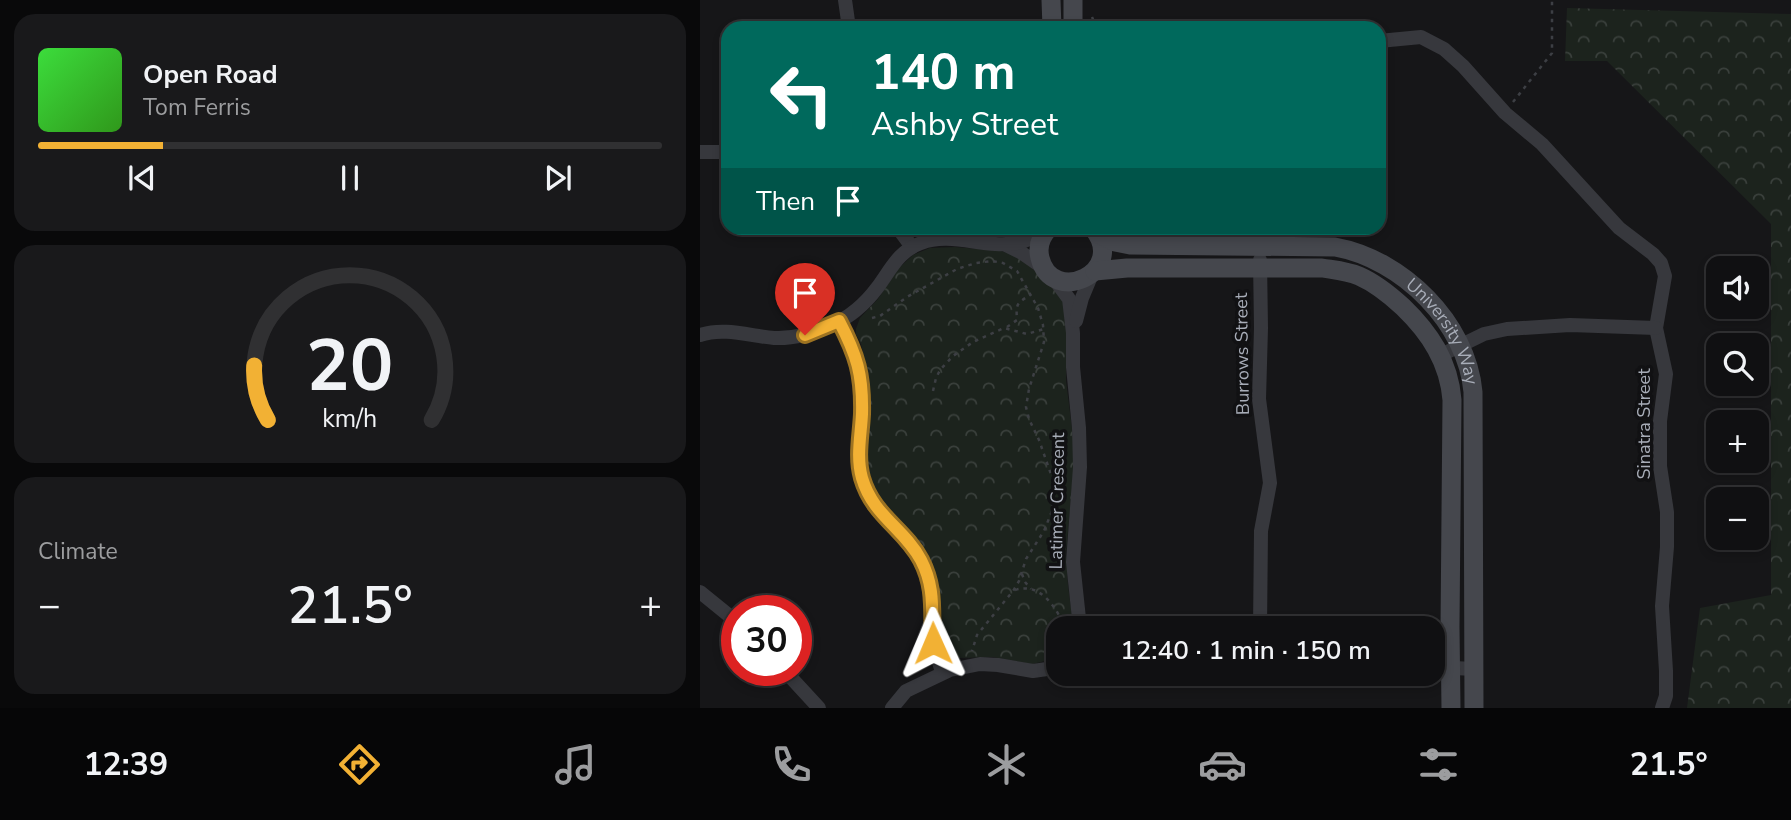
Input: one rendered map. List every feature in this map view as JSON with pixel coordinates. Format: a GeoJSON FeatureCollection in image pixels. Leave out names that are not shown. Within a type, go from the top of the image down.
{"type":"FeatureCollection","features":[{"type":"Feature","properties":{"kind":"street"},"geometry":{"type":"LineString","coordinates":[[845,0],[848,21]]}},
{"type":"Feature","properties":{"kind":"street"},"geometry":{"type":"LineString","coordinates":[[1051,0],[1052,21]]}},
{"type":"Feature","properties":{"kind":"street"},"geometry":{"type":"LineString","coordinates":[[1073,0],[1073,21]]}},
{"type":"Feature","properties":{"kind":"street","name":"Sinatra Street"},"geometry":{"type":"LineString","coordinates":[[1386,40],[1421,37],[1444,49],[1505,113],[1542,144],[1619,228],[1661,263],[1665,276],[1656,328],[1666,374],[1660,421],[1660,466],[1667,524],[1662,606],[1666,696],[1662,708]]}},
{"type":"Feature","properties":{"kind":"street"},"geometry":{"type":"LineString","coordinates":[[700,152],[721,152]]}},
{"type":"Feature","properties":{"kind":"street"},"geometry":{"type":"LineString","coordinates":[[903,235],[912,247]]}},
{"type":"Feature","properties":{"kind":"street"},"geometry":{"type":"LineString","coordinates":[[700,335],[717,331],[774,338],[815,332],[856,310],[872,295],[894,262],[912,247],[923,242],[938,240],[1005,245],[1026,241],[1036,235]]}},
{"type":"Feature","properties":{"kind":"street"},"geometry":{"type":"LineString","coordinates":[[1044,235],[1039,247],[1041,260],[1048,272]]}},
{"type":"Feature","properties":{"kind":"street"},"geometry":{"type":"LineString","coordinates":[[1093,272],[1102,253],[1097,235]]}},
{"type":"Feature","properties":{"kind":"street","name":"University Way"},"geometry":{"type":"LineString","coordinates":[[1102,235],[1115,242],[1130,245],[1335,247],[1361,253],[1377,260],[1410,282],[1451,328],[1472,375],[1474,708]]}},
{"type":"Feature","properties":{"kind":"street"},"geometry":{"type":"LineString","coordinates":[[1005,245],[1022,253],[1048,272]]}},
{"type":"Feature","properties":{"kind":"street","name":"Burrows Street"},"geometry":{"type":"LineString","coordinates":[[1260,616],[1261,531],[1270,483],[1259,399],[1261,247]]}},
{"type":"Feature","properties":{"kind":"street","name":"University Way"},"geometry":{"type":"LineString","coordinates":[[1048,272],[1064,281],[1074,282],[1093,272],[1127,268],[1322,268],[1358,275],[1380,288],[1412,315],[1441,355],[1451,388],[1444,616]]}},
{"type":"Feature","properties":{"kind":"street","name":"Latimer Crescent"},"geometry":{"type":"LineString","coordinates":[[1048,272],[1069,299],[1073,333],[1073,368],[1080,443],[1073,562],[1079,616]]}},
{"type":"Feature","properties":{"kind":"street","name":"Latimer Crescent"},"geometry":{"type":"LineString","coordinates":[[1073,333],[1082,298],[1093,272]]}},
{"type":"Feature","properties":{"kind":"street"},"geometry":{"type":"LineString","coordinates":[[839,321],[853,348],[859,371],[862,403],[859,456],[862,478],[874,504],[915,551],[928,575],[933,597],[933,643],[942,672]]}},
{"type":"Feature","properties":{"kind":"street"},"geometry":{"type":"LineString","coordinates":[[1441,355],[1484,334],[1507,329],[1570,325],[1656,328]]}},
{"type":"Feature","properties":{"kind":"street"},"geometry":{"type":"LineString","coordinates":[[700,592],[721,609]]}},
{"type":"Feature","properties":{"kind":"street"},"geometry":{"type":"LineString","coordinates":[[892,708],[906,691],[942,672],[980,664],[1033,671],[1046,668]]}},
{"type":"Feature","properties":{"kind":"street"},"geometry":{"type":"LineString","coordinates":[[1445,668],[1474,669]]}},
{"type":"Feature","properties":{"kind":"street","name":"University Way"},"geometry":{"type":"LineString","coordinates":[[1445,681],[1451,708]]}},
{"type":"Feature","properties":{"kind":"street"},"geometry":{"type":"LineString","coordinates":[[799,686],[819,708]]}},
{"type":"Feature","properties":{"kind":"path"},"geometry":{"type":"LineString","coordinates":[[1505,113],[1552,53],[1553,1]]}},
{"type":"Feature","properties":{"kind":"path"},"geometry":{"type":"LineString","coordinates":[[856,310],[871,318],[880,316],[916,291],[957,269],[985,261],[1003,263],[1014,268],[1038,308],[1044,329],[1044,342],[1026,407],[1051,472],[1054,495],[1048,523],[1026,559],[1013,591],[977,635],[972,646],[972,655]]}},
{"type":"Feature","properties":{"kind":"path"},"geometry":{"type":"LineString","coordinates":[[1017,331],[1017,305],[1030,295]]}},
{"type":"Feature","properties":{"kind":"path"},"geometry":{"type":"LineString","coordinates":[[933,390],[938,374],[953,356],[973,342],[1017,319]]}},
{"type":"Feature","properties":{"kind":"path"},"geometry":{"type":"LineString","coordinates":[[1004,328],[1030,334],[1044,329]]}},
{"type":"Feature","properties":{"kind":"path"},"geometry":{"type":"LineString","coordinates":[[1022,572],[1031,589]]}},
{"type":"Feature","properties":{"kind":"path"},"geometry":{"type":"LineString","coordinates":[[1013,591],[1031,589],[1043,595],[1059,616]]}},
{"type":"Feature","properties":{"kind":"green space"},"geometry":{"type":"Polygon","coordinates":[[[1567,8],[1791,14],[1791,708],[1687,708],[1700,608],[1771,595],[1771,224],[1607,61],[1565,61],[1567,8]]]}},
{"type":"Feature","properties":{"kind":"green space"},"geometry":{"type":"Polygon","coordinates":[[[955,247],[1013,254],[1031,266],[1041,279],[1063,298],[1066,311],[1066,381],[1073,437],[1073,475],[1066,553],[1072,616],[1046,616],[1045,661],[1032,664],[993,657],[958,658],[944,648],[941,638],[940,599],[934,570],[922,547],[885,506],[874,489],[868,468],[866,454],[869,391],[866,365],[856,329],[860,318],[878,299],[898,269],[913,255],[930,248],[955,247]]]}},
{"type":"Feature","properties":{"kind":"route"},"geometry":{"type":"LineString","coordinates":[[805,335],[839,321],[853,348],[861,392],[859,456],[862,478],[871,500],[915,551],[928,575],[933,597],[933,643]]}}]}
